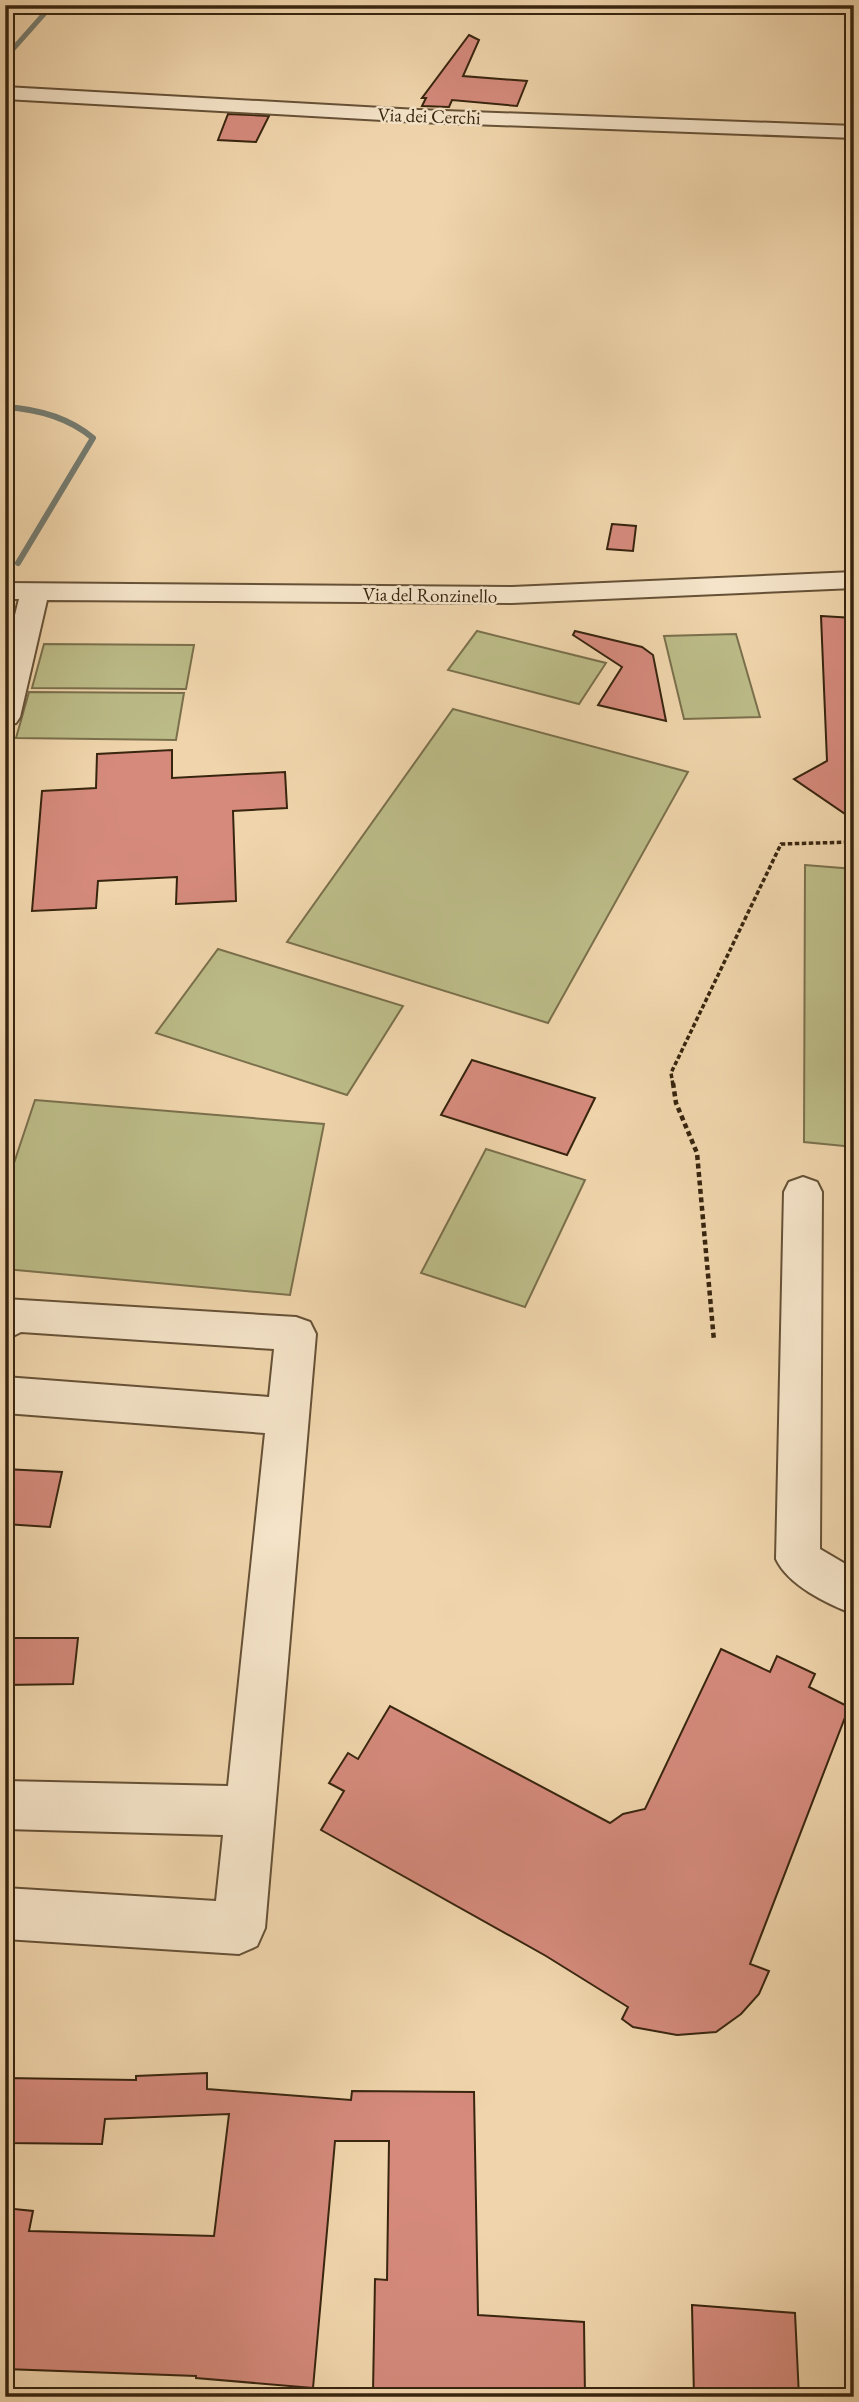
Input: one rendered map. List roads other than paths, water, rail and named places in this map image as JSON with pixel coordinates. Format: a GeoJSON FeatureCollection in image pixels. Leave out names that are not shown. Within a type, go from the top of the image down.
{"type":"FeatureCollection","features":[{"type":"Feature","properties":{"kind":"street","name":"Via dei Cerchi"},"geometry":{"type":"LineString","coordinates":[[8,94],[418,116],[854,132]]}},
{"type":"Feature","properties":{"kind":"street","name":"Via del Ronzinello"},"geometry":{"type":"LineString","coordinates":[[5,591],[512,596],[854,580]]}},
{"type":"Feature","properties":{"kind":"street"},"geometry":{"type":"LineString","coordinates":[[5,717],[35,591]]}},
{"type":"Feature","properties":{"kind":"street"},"geometry":{"type":"LineString","coordinates":[[803,1192],[798,1559],[854,1593]]}},
{"type":"Feature","properties":{"kind":"street"},"geometry":{"type":"LineString","coordinates":[[5,1323],[7,1315],[296,1334],[239,1928],[5,1913]]}},
{"type":"Feature","properties":{"kind":"street"},"geometry":{"type":"LineString","coordinates":[[5,1395],[290,1417]]}},
{"type":"Feature","properties":{"kind":"street"},"geometry":{"type":"LineString","coordinates":[[5,1805],[250,1811]]}},
{"type":"Feature","properties":{"kind":"waterway"},"geometry":{"type":"LineString","coordinates":[[5,58],[52,5]]}},
{"type":"Feature","properties":{"kind":"waterway"},"geometry":{"type":"LineString","coordinates":[[5,407],[52,415],[93,438],[18,563]]}}]}
